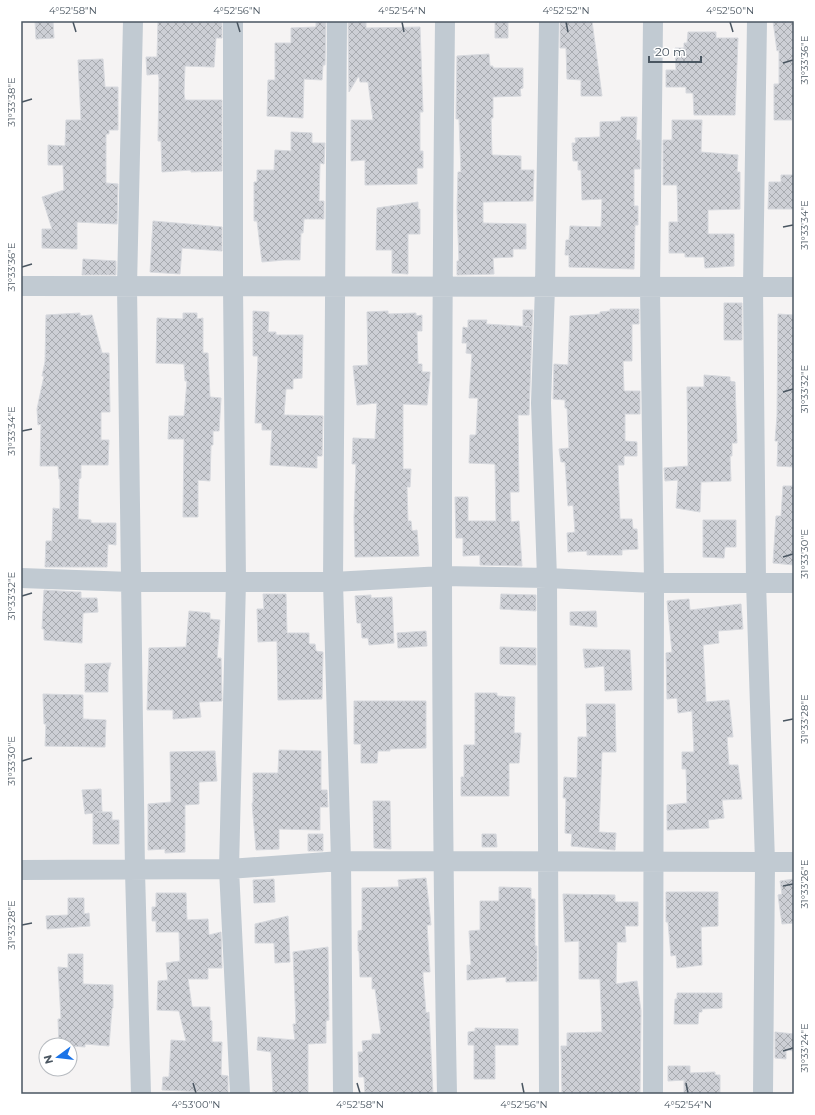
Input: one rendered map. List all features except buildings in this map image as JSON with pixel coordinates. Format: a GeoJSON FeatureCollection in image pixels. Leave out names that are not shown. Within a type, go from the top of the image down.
{"type":"FeatureCollection","features":[{"type":"Feature","properties":{"kind":"street"},"geometry":{"type":"LineString","coordinates":[[133,21],[127,286],[135,871],[141,1094]]}},
{"type":"Feature","properties":{"kind":"street"},"geometry":{"type":"LineString","coordinates":[[233,21],[233,287],[236,581],[229,869],[240,1094]]}},
{"type":"Feature","properties":{"kind":"street"},"geometry":{"type":"LineString","coordinates":[[337,21],[333,582],[341,861],[343,1094]]}},
{"type":"Feature","properties":{"kind":"street"},"geometry":{"type":"LineString","coordinates":[[445,21],[442,286],[443,861],[447,1094]]}},
{"type":"Feature","properties":{"kind":"street"},"geometry":{"type":"LineString","coordinates":[[549,21],[545,287],[541,403],[547,578],[549,1094]]}},
{"type":"Feature","properties":{"kind":"street"},"geometry":{"type":"LineString","coordinates":[[653,21],[650,287],[654,583],[653,1094]]}},
{"type":"Feature","properties":{"kind":"street"},"geometry":{"type":"LineString","coordinates":[[757,21],[753,286],[756,582],[766,862],[763,1094]]}},
{"type":"Feature","properties":{"kind":"street"},"geometry":{"type":"LineString","coordinates":[[21,286],[794,286]]}},
{"type":"Feature","properties":{"kind":"street"},"geometry":{"type":"LineString","coordinates":[[21,578],[131,582],[333,582],[443,576],[547,578],[654,583],[794,583]]}},
{"type":"Feature","properties":{"kind":"street"},"geometry":{"type":"LineString","coordinates":[[21,870],[135,871],[229,869],[341,861],[794,862]]}}]}
